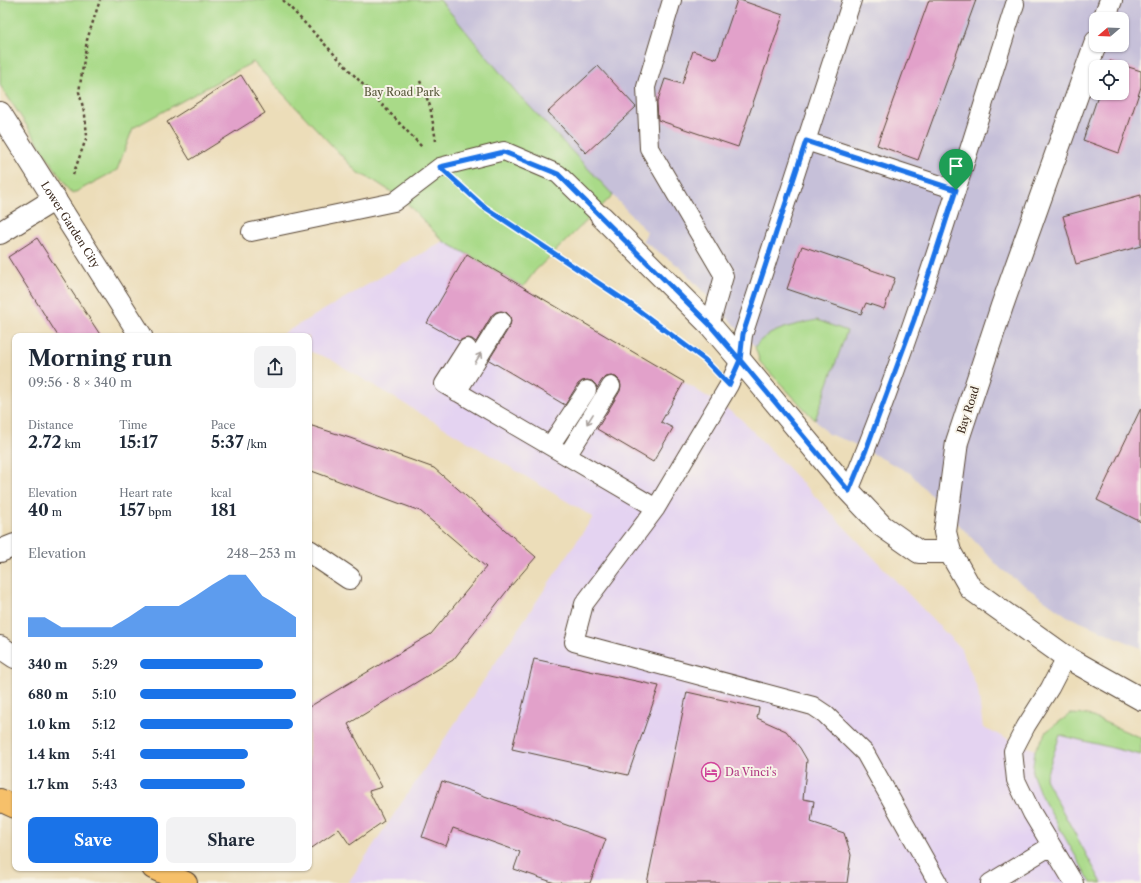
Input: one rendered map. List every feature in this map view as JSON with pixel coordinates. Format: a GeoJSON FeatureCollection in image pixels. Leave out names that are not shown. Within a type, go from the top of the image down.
{"type":"FeatureCollection","features":[{"type":"Feature","properties":{"kind":"highway"},"geometry":{"type":"LineString","coordinates":[[0,800],[12,806]]}},
{"type":"Feature","properties":{"kind":"highway"},"geometry":{"type":"LineString","coordinates":[[160,871],[186,883]]}},
{"type":"Feature","properties":{"kind":"street"},"geometry":{"type":"LineString","coordinates":[[1107,12],[1111,0]]}},
{"type":"Feature","properties":{"kind":"street","name":"Bay Road"},"geometry":{"type":"LineString","coordinates":[[1092,52],[1002,306],[957,442],[946,532],[950,552],[971,589],[1066,658],[1141,699]]}},
{"type":"Feature","properties":{"kind":"street","name":"Lower Garden City"},"geometry":{"type":"LineString","coordinates":[[0,113],[139,333]]}},
{"type":"Feature","properties":{"kind":"street"},"geometry":{"type":"LineString","coordinates":[[0,233],[55,200]]}},
{"type":"Feature","properties":{"kind":"street"},"geometry":{"type":"LineString","coordinates":[[602,217],[710,325],[849,491],[882,526],[919,552],[950,552]]}},
{"type":"Feature","properties":{"kind":"street"},"geometry":{"type":"LineString","coordinates":[[0,551],[12,546]]}},
{"type":"Feature","properties":{"kind":"street"},"geometry":{"type":"LineString","coordinates":[[312,553],[349,578]]}},
{"type":"Feature","properties":{"kind":"street"},"geometry":{"type":"LineString","coordinates":[[0,647],[12,655]]}},
{"type":"Feature","properties":{"kind":"lane"},"geometry":{"type":"LineString","coordinates":[[672,0],[646,87],[649,148],[724,276],[710,325]]}},
{"type":"Feature","properties":{"kind":"lane"},"geometry":{"type":"LineString","coordinates":[[852,0],[743,334],[740,360],[729,385],[656,508],[584,604],[574,642],[812,706],[819,710],[865,753],[938,883]]}},
{"type":"Feature","properties":{"kind":"lane"},"geometry":{"type":"LineString","coordinates":[[849,491],[866,450],[914,320],[1015,4]]}},
{"type":"Feature","properties":{"kind":"lane"},"geometry":{"type":"LineString","coordinates":[[806,141],[956,190]]}},
{"type":"Feature","properties":{"kind":"lane"},"geometry":{"type":"LineString","coordinates":[[251,232],[394,202],[440,167],[504,152],[558,174],[602,217]]}},
{"type":"Feature","properties":{"kind":"lane"},"geometry":{"type":"LineString","coordinates":[[451,388],[501,321]]}},
{"type":"Feature","properties":{"kind":"lane"},"geometry":{"type":"LineString","coordinates":[[451,388],[467,348]]}},
{"type":"Feature","properties":{"kind":"lane"},"geometry":{"type":"LineString","coordinates":[[567,456],[611,386]]}},
{"type":"Feature","properties":{"kind":"lane"},"geometry":{"type":"LineString","coordinates":[[451,388],[656,508]]}},
{"type":"Feature","properties":{"kind":"lane"},"geometry":{"type":"LineString","coordinates":[[550,446],[587,390]]}},
{"type":"Feature","properties":{"kind":"lane"},"geometry":{"type":"LineString","coordinates":[[1066,658],[1013,751],[1016,780],[1032,813],[1074,883]]}},
{"type":"Feature","properties":{"kind":"lane"},"geometry":{"type":"LineString","coordinates":[[990,883],[1051,846]]}},
{"type":"Feature","properties":{"kind":"path"},"geometry":{"type":"LineString","coordinates":[[55,200],[69,185],[87,136],[85,115],[78,92],[87,40],[100,0]]}},
{"type":"Feature","properties":{"kind":"path"},"geometry":{"type":"LineString","coordinates":[[283,0],[440,167],[483,206],[630,304],[693,350]]}},
{"type":"Feature","properties":{"kind":"path"},"geometry":{"type":"LineString","coordinates":[[420,81],[430,106],[440,167]]}},
{"type":"Feature","properties":{"kind":"shaded area"},"geometry":{"type":"Polygon","coordinates":[[[440,0],[1141,0],[1141,648],[1067,616],[1001,569],[910,473],[848,441],[828,434],[760,362],[755,347],[680,267],[643,241],[647,232],[517,93],[440,0]]]}},
{"type":"Feature","properties":{"kind":"shaded area"},"geometry":{"type":"Polygon","coordinates":[[[443,241],[684,382],[739,417],[961,649],[978,690],[983,728],[1035,750],[1047,731],[1070,714],[1088,715],[1141,739],[1141,883],[348,883],[593,517],[330,359],[312,352],[312,333],[284,333],[443,241]]]}},
{"type":"Feature","properties":{"kind":"green space","name":"Bay Road Park"},"geometry":{"type":"Polygon","coordinates":[[[0,0],[440,0],[517,93],[613,195],[535,271],[523,287],[443,241],[404,200],[373,180],[358,173],[253,62],[133,128],[117,170],[72,194],[0,85],[0,0]]]}},
{"type":"Feature","properties":{"kind":"green space"},"geometry":{"type":"Polygon","coordinates":[[[817,320],[847,331],[815,420],[760,362],[755,347],[766,336],[774,332],[817,320]]]}},
{"type":"Feature","properties":{"kind":"green space"},"geometry":{"type":"Polygon","coordinates":[[[1070,714],[1088,715],[1141,738],[1141,755],[1060,735],[1045,779],[1102,883],[1091,883],[1041,796],[1032,773],[1035,750],[1047,731],[1070,714]]]}},
{"type":"Feature","properties":{"kind":"building"},"geometry":{"type":"Polygon","coordinates":[[[737,0],[783,15],[738,147],[658,120],[657,103],[665,79],[682,84],[693,51],[717,59],[737,0]]]}},
{"type":"Feature","properties":{"kind":"building"},"geometry":{"type":"Polygon","coordinates":[[[929,0],[976,0],[918,160],[877,145],[929,0]]]}},
{"type":"Feature","properties":{"kind":"building"},"geometry":{"type":"Polygon","coordinates":[[[598,66],[636,107],[586,153],[548,112],[598,66]]]}},
{"type":"Feature","properties":{"kind":"building"},"geometry":{"type":"Polygon","coordinates":[[[1129,67],[1141,71],[1141,87],[1119,153],[1083,140],[1097,100],[1129,100],[1129,67]]]}},
{"type":"Feature","properties":{"kind":"building"},"geometry":{"type":"Polygon","coordinates":[[[241,75],[265,113],[190,160],[167,122],[241,75]]]}},
{"type":"Feature","properties":{"kind":"building"},"geometry":{"type":"Polygon","coordinates":[[[1141,195],[1141,246],[1076,264],[1063,216],[1141,195]]]}},
{"type":"Feature","properties":{"kind":"building"},"geometry":{"type":"Polygon","coordinates":[[[37,238],[99,333],[56,333],[8,257],[37,238]]]}},
{"type":"Feature","properties":{"kind":"building"},"geometry":{"type":"Polygon","coordinates":[[[802,246],[895,278],[884,309],[866,303],[861,314],[787,289],[802,246]]]}},
{"type":"Feature","properties":{"kind":"building"},"geometry":{"type":"Polygon","coordinates":[[[467,254],[684,382],[661,422],[673,428],[653,462],[597,429],[620,391],[620,381],[616,377],[606,377],[597,388],[592,381],[582,381],[578,384],[565,405],[489,360],[510,326],[510,316],[506,312],[496,312],[492,315],[476,342],[468,338],[459,341],[427,323],[467,254]]]}},
{"type":"Feature","properties":{"kind":"building"},"geometry":{"type":"Polygon","coordinates":[[[1141,408],[1141,522],[1097,500],[1141,408]]]}},
{"type":"Feature","properties":{"kind":"building"},"geometry":{"type":"Polygon","coordinates":[[[312,426],[434,468],[536,557],[510,587],[453,660],[348,724],[382,787],[369,791],[384,821],[350,845],[339,829],[312,848],[312,705],[431,634],[486,567],[420,511],[312,471],[312,426]]]}},
{"type":"Feature","properties":{"kind":"building"},"geometry":{"type":"Polygon","coordinates":[[[534,659],[659,686],[628,775],[512,749],[534,659]]]}},
{"type":"Feature","properties":{"kind":"building","name":"Da Vinci's"},"geometry":{"type":"Polygon","coordinates":[[[687,692],[759,708],[757,718],[786,731],[800,748],[807,760],[803,799],[814,801],[811,822],[844,833],[851,855],[847,883],[647,883],[687,692]]]}},
{"type":"Feature","properties":{"kind":"building"},"geometry":{"type":"Polygon","coordinates":[[[442,781],[606,839],[590,883],[555,883],[514,869],[520,852],[453,828],[446,846],[422,837],[442,781]]]}},
{"type":"Feature","properties":{"kind":"place","name":"Da Vinci's"},"geometry":{"type":"Point","coordinates":[711,772]}},
{"type":"Feature","properties":{"kind":"route"},"geometry":{"type":"LineString","coordinates":[[956,190],[806,141],[743,334],[740,360],[710,325],[558,174],[504,152],[440,167],[483,206],[630,304],[705,360],[729,385],[740,360],[849,491],[866,450],[914,320],[956,190]]}}]}
